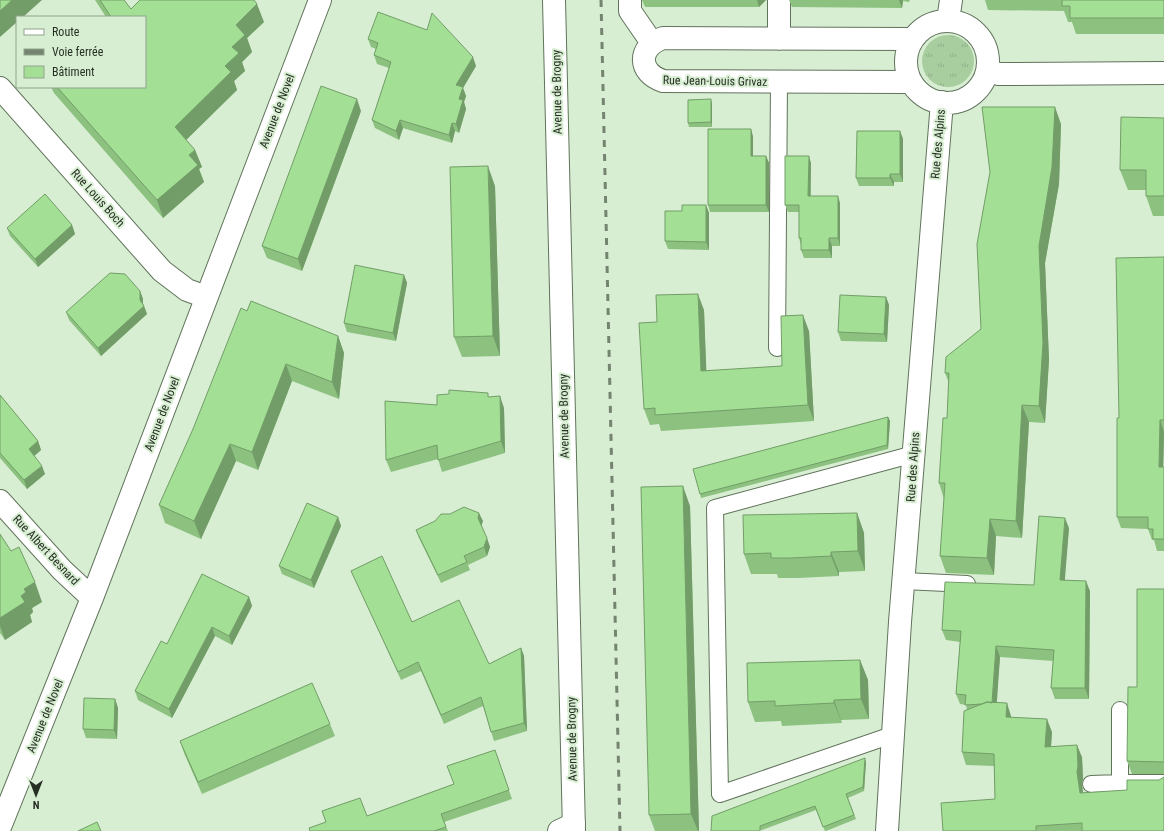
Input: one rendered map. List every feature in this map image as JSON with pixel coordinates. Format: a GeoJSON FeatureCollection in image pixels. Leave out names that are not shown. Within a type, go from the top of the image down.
{"type":"FeatureCollection","features":[{"type":"Feature","properties":{"kind":"street","name":"Avenue de Novel"},"geometry":{"type":"LineString","coordinates":[[0,827],[92,598],[320,0]]}},
{"type":"Feature","properties":{"kind":"street","name":"Avenue de Brogny"},"geometry":{"type":"LineString","coordinates":[[554,0],[569,829]]}},
{"type":"Feature","properties":{"kind":"street"},"geometry":{"type":"LineString","coordinates":[[630,0],[630,11],[652,44],[663,38],[913,39]]}},
{"type":"Feature","properties":{"kind":"street"},"geometry":{"type":"LineString","coordinates":[[779,0],[779,39]]}},
{"type":"Feature","properties":{"kind":"street"},"geometry":{"type":"LineString","coordinates":[[950,11],[979,37],[987,53],[987,71],[978,88],[970,95],[952,102],[942,102],[924,96],[912,82],[906,65],[909,47],[913,39],[918,33],[928,26],[940,22],[950,11]]}},
{"type":"Feature","properties":{"kind":"street","name":"Rue Jean-Louis Grivaz"},"geometry":{"type":"LineString","coordinates":[[652,44],[645,52],[645,68],[656,79],[663,81],[912,82]]}},
{"type":"Feature","properties":{"kind":"street"},"geometry":{"type":"LineString","coordinates":[[987,71],[998,74],[1164,73]]}},
{"type":"Feature","properties":{"kind":"street","name":"Rue Louis Boch"},"geometry":{"type":"LineString","coordinates":[[0,88],[162,271],[187,290],[206,297]]}},
{"type":"Feature","properties":{"kind":"street","name":"Rue des Alpins"},"geometry":{"type":"LineString","coordinates":[[887,831],[892,735],[942,102]]}},
{"type":"Feature","properties":{"kind":"street","name":"Rue Albert Besnard"},"geometry":{"type":"LineString","coordinates":[[0,501],[62,570],[92,598]]}},
{"type":"Feature","properties":{"kind":"lane"},"geometry":{"type":"LineString","coordinates":[[777,348],[779,82]]}},
{"type":"Feature","properties":{"kind":"lane"},"geometry":{"type":"LineString","coordinates":[[892,735],[720,794],[714,508],[914,454]]}},
{"type":"Feature","properties":{"kind":"lane"},"geometry":{"type":"LineString","coordinates":[[904,581],[982,584]]}},
{"type":"Feature","properties":{"kind":"lane"},"geometry":{"type":"LineString","coordinates":[[1120,710],[1120,783]]}},
{"type":"Feature","properties":{"kind":"lane"},"geometry":{"type":"LineString","coordinates":[[1091,784],[1164,783]]}},
{"type":"Feature","properties":{"kind":"green space"},"geometry":{"type":"Polygon","coordinates":[[[943,35],[953,35],[962,39],[970,47],[974,56],[974,66],[970,75],[962,83],[953,87],[943,87],[934,83],[926,75],[922,66],[922,56],[926,47],[934,39],[943,35]]]}},
{"type":"Feature","properties":{"kind":"building"},"geometry":{"type":"Polygon","coordinates":[[[0,0],[12,0],[0,11],[0,0]]]}},
{"type":"Feature","properties":{"kind":"building"},"geometry":{"type":"Polygon","coordinates":[[[100,0],[124,0],[131,9],[140,0],[254,0],[257,4],[236,25],[245,35],[232,47],[239,53],[225,66],[231,72],[175,127],[195,150],[189,155],[198,165],[157,200],[58,88],[146,88],[146,16],[110,16],[100,0]]]}},
{"type":"Feature","properties":{"kind":"building"},"geometry":{"type":"Polygon","coordinates":[[[1062,0],[1164,0],[1164,18],[1070,18],[1070,6],[1062,6],[1062,0]]]}},
{"type":"Feature","properties":{"kind":"building"},"geometry":{"type":"Polygon","coordinates":[[[378,12],[427,30],[432,13],[473,57],[456,85],[463,87],[459,99],[463,100],[456,124],[452,123],[449,135],[400,120],[396,131],[372,120],[391,62],[374,55],[378,43],[368,39],[378,12]]]}},
{"type":"Feature","properties":{"kind":"building"},"geometry":{"type":"Polygon","coordinates":[[[321,86],[357,99],[298,259],[262,246],[321,86]]]}},
{"type":"Feature","properties":{"kind":"building"},"geometry":{"type":"Polygon","coordinates":[[[711,99],[711,122],[688,123],[688,100],[711,99]]]}},
{"type":"Feature","properties":{"kind":"building"},"geometry":{"type":"Polygon","coordinates":[[[982,107],[1055,107],[1052,167],[1039,246],[1043,343],[1039,406],[1022,405],[1016,521],[990,519],[987,558],[940,556],[945,483],[939,483],[943,418],[947,418],[949,373],[945,373],[946,357],[981,329],[977,244],[990,172],[982,107]]]}},
{"type":"Feature","properties":{"kind":"building"},"geometry":{"type":"Polygon","coordinates":[[[1121,117],[1164,118],[1164,196],[1146,196],[1146,170],[1120,170],[1121,117]]]}},
{"type":"Feature","properties":{"kind":"building"},"geometry":{"type":"Polygon","coordinates":[[[708,129],[751,129],[751,156],[766,156],[766,205],[708,205],[708,129]]]}},
{"type":"Feature","properties":{"kind":"building"},"geometry":{"type":"Polygon","coordinates":[[[857,131],[900,131],[900,174],[890,174],[890,178],[856,178],[857,131]]]}},
{"type":"Feature","properties":{"kind":"building"},"geometry":{"type":"Polygon","coordinates":[[[785,156],[809,156],[808,196],[838,196],[838,238],[829,238],[829,250],[801,250],[801,238],[799,238],[799,205],[785,205],[785,156]]]}},
{"type":"Feature","properties":{"kind":"building"},"geometry":{"type":"Polygon","coordinates":[[[488,166],[493,336],[454,337],[450,167],[488,166]]]}},
{"type":"Feature","properties":{"kind":"building"},"geometry":{"type":"Polygon","coordinates":[[[45,194],[72,225],[35,259],[7,228],[45,194]]]}},
{"type":"Feature","properties":{"kind":"building"},"geometry":{"type":"Polygon","coordinates":[[[682,205],[706,205],[706,242],[665,241],[665,211],[682,211],[682,205]]]}},
{"type":"Feature","properties":{"kind":"building"},"geometry":{"type":"Polygon","coordinates":[[[1164,257],[1164,420],[1160,420],[1159,467],[1164,467],[1164,539],[1153,539],[1153,529],[1148,529],[1148,517],[1117,517],[1117,418],[1119,418],[1116,258],[1164,257]]]}},
{"type":"Feature","properties":{"kind":"building"},"geometry":{"type":"Polygon","coordinates":[[[355,265],[404,275],[393,333],[344,323],[355,265]]]}},
{"type":"Feature","properties":{"kind":"building"},"geometry":{"type":"Polygon","coordinates":[[[110,273],[125,274],[140,291],[140,300],[144,306],[98,348],[66,312],[110,273]]]}},
{"type":"Feature","properties":{"kind":"building"},"geometry":{"type":"Polygon","coordinates":[[[698,294],[701,371],[782,366],[781,316],[803,315],[808,405],[655,415],[655,408],[644,409],[639,323],[657,322],[656,295],[698,294]]]}},
{"type":"Feature","properties":{"kind":"building"},"geometry":{"type":"Polygon","coordinates":[[[840,295],[886,297],[884,334],[838,332],[840,295]]]}},
{"type":"Feature","properties":{"kind":"building"},"geometry":{"type":"Polygon","coordinates":[[[251,301],[338,336],[332,382],[286,364],[252,452],[230,444],[194,521],[159,505],[193,429],[241,308],[247,311],[251,301]]]}},
{"type":"Feature","properties":{"kind":"building"},"geometry":{"type":"Polygon","coordinates":[[[449,390],[488,393],[488,397],[500,396],[501,441],[438,460],[437,445],[386,460],[385,401],[437,405],[437,395],[449,394],[449,390]]]}},
{"type":"Feature","properties":{"kind":"building"},"geometry":{"type":"Polygon","coordinates":[[[0,395],[38,441],[29,449],[42,466],[24,480],[0,453],[0,395]]]}},
{"type":"Feature","properties":{"kind":"building"},"geometry":{"type":"Polygon","coordinates":[[[888,417],[887,445],[700,494],[693,469],[888,417]]]}},
{"type":"Feature","properties":{"kind":"building"},"geometry":{"type":"Polygon","coordinates":[[[683,486],[691,814],[649,815],[641,487],[683,486]]]}},
{"type":"Feature","properties":{"kind":"building"},"geometry":{"type":"Polygon","coordinates":[[[307,503],[338,517],[311,580],[279,566],[307,503]]]}},
{"type":"Feature","properties":{"kind":"building"},"geometry":{"type":"Polygon","coordinates":[[[464,507],[479,513],[478,518],[487,538],[484,547],[464,556],[467,562],[438,575],[416,530],[435,521],[441,514],[450,514],[464,507]]]}},
{"type":"Feature","properties":{"kind":"building"},"geometry":{"type":"Polygon","coordinates":[[[857,513],[858,551],[831,552],[831,556],[791,558],[771,558],[771,553],[744,554],[743,515],[857,513]]]}},
{"type":"Feature","properties":{"kind":"building"},"geometry":{"type":"Polygon","coordinates":[[[1039,516],[1065,518],[1060,580],[1086,581],[1085,688],[1051,688],[1054,650],[996,646],[992,703],[987,702],[982,704],[965,705],[966,695],[956,694],[961,631],[942,630],[945,582],[1034,585],[1039,516]]]}},
{"type":"Feature","properties":{"kind":"building"},"geometry":{"type":"Polygon","coordinates":[[[0,534],[11,551],[19,547],[35,582],[24,589],[26,592],[21,596],[25,602],[0,618],[0,534]]]}},
{"type":"Feature","properties":{"kind":"building"},"geometry":{"type":"Polygon","coordinates":[[[382,556],[412,622],[459,600],[489,664],[521,648],[524,723],[491,732],[481,697],[441,715],[418,662],[398,672],[351,571],[382,556]]]}},
{"type":"Feature","properties":{"kind":"building"},"geometry":{"type":"Polygon","coordinates":[[[202,574],[249,597],[229,636],[212,627],[169,709],[135,691],[161,641],[167,644],[202,574]]]}},
{"type":"Feature","properties":{"kind":"building"},"geometry":{"type":"Polygon","coordinates":[[[1137,589],[1164,589],[1164,762],[1127,761],[1128,687],[1137,687],[1137,589]]]}},
{"type":"Feature","properties":{"kind":"building"},"geometry":{"type":"Polygon","coordinates":[[[860,660],[861,699],[834,700],[834,703],[775,706],[775,701],[748,702],[747,663],[860,660]]]}},
{"type":"Feature","properties":{"kind":"building"},"geometry":{"type":"Polygon","coordinates":[[[312,683],[330,724],[198,782],[180,741],[312,683]]]}},
{"type":"Feature","properties":{"kind":"building"},"geometry":{"type":"Polygon","coordinates":[[[84,698],[115,699],[114,730],[83,729],[84,698]]]}},
{"type":"Feature","properties":{"kind":"building"},"geometry":{"type":"Polygon","coordinates":[[[987,702],[1007,703],[1006,717],[1047,719],[1045,747],[1077,745],[1077,772],[1080,793],[1127,790],[1127,780],[1159,780],[1164,777],[1164,831],[1082,831],[1082,823],[1036,826],[1036,831],[943,831],[941,803],[995,799],[994,754],[962,752],[964,711],[987,702]]]}},
{"type":"Feature","properties":{"kind":"building"},"geometry":{"type":"Polygon","coordinates":[[[495,750],[509,790],[441,814],[446,827],[434,831],[310,831],[309,828],[326,822],[322,811],[360,798],[367,816],[454,784],[447,766],[495,750]]]}},
{"type":"Feature","properties":{"kind":"building"},"geometry":{"type":"Polygon","coordinates":[[[865,758],[863,787],[846,794],[854,815],[823,827],[815,806],[760,826],[760,831],[711,831],[712,816],[865,758]]]}},
{"type":"Feature","properties":{"kind":"building"},"geometry":{"type":"Polygon","coordinates":[[[97,822],[101,831],[78,831],[97,822]]]}},
{"type":"Feature","properties":{"kind":"railway"},"geometry":{"type":"LineString","coordinates":[[601,0],[620,831]]}}]}
